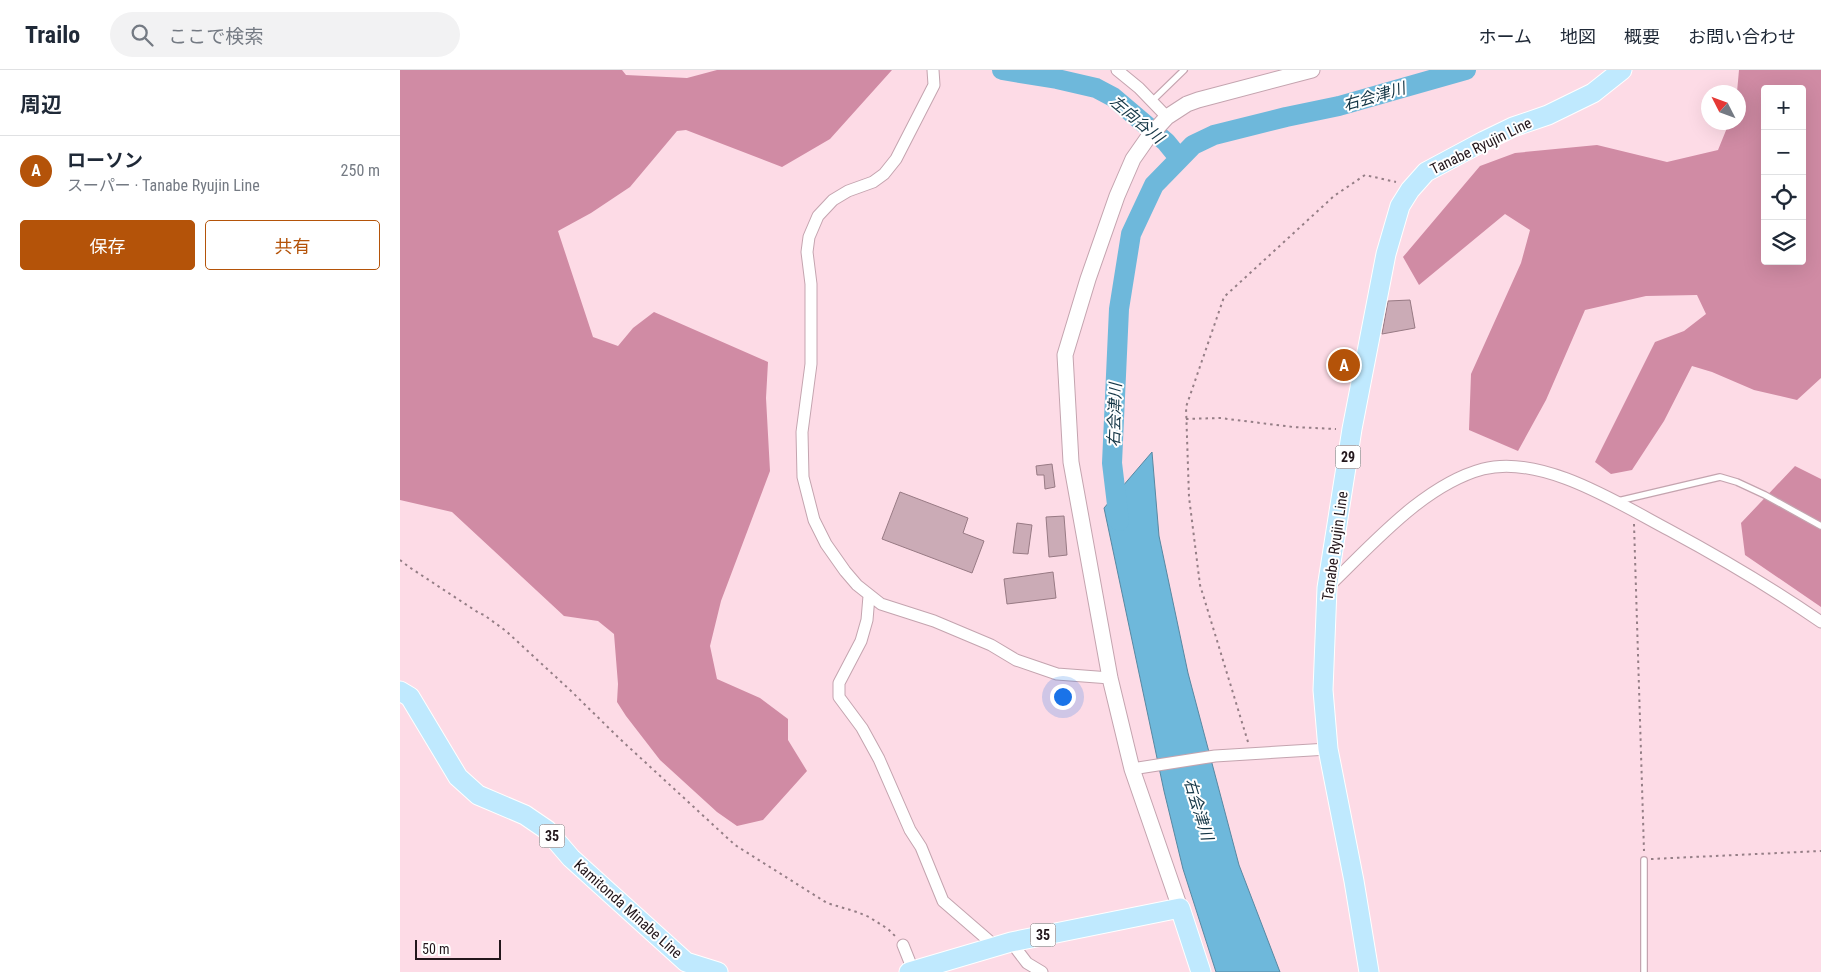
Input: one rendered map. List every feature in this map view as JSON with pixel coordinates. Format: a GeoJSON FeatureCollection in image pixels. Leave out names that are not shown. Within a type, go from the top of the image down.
{"type":"FeatureCollection","features":[{"type":"Feature","properties":{"kind":"main road","name":"Tanabe Ryujin Line"},"geometry":{"type":"LineString","coordinates":[[1369,972],[1354,881],[1328,749],[1324,690],[1326,588],[1352,430],[1386,254],[1400,206],[1410,190],[1426,172],[1513,127],[1548,115],[1592,93],[1622,70]]}},
{"type":"Feature","properties":{"kind":"main road","name":"Kamitonda Minabe Line"},"geometry":{"type":"LineString","coordinates":[[400,691],[410,696],[458,777],[478,795],[525,815],[547,830],[571,858],[686,962],[718,972]]}},
{"type":"Feature","properties":{"kind":"main road","name":"35"},"geometry":{"type":"LineString","coordinates":[[911,971],[1003,944],[1180,908]]}},
{"type":"Feature","properties":{"kind":"main road"},"geometry":{"type":"LineString","coordinates":[[1180,908],[1201,972]]}},
{"type":"Feature","properties":{"kind":"street"},"geometry":{"type":"LineString","coordinates":[[933,70],[934,85],[896,159],[884,174],[873,182],[848,191],[834,200],[818,216],[809,237],[807,252],[811,284],[811,364],[802,432],[803,477],[814,520],[826,544],[844,571],[869,596],[881,604],[934,621],[991,645],[1016,660],[1057,674],[1110,678]]}},
{"type":"Feature","properties":{"kind":"street"},"geometry":{"type":"LineString","coordinates":[[1117,70],[1152,101],[1165,120]]}},
{"type":"Feature","properties":{"kind":"street"},"geometry":{"type":"LineString","coordinates":[[1180,908],[1132,769],[1110,678],[1071,462],[1065,355],[1088,279],[1117,196],[1133,159],[1147,139],[1165,120],[1187,104],[1312,70]]}},
{"type":"Feature","properties":{"kind":"street"},"geometry":{"type":"LineString","coordinates":[[1326,588],[1414,506],[1450,482],[1481,470],[1503,465],[1556,475],[1581,484],[1616,501],[1719,557],[1792,601],[1821,622]]}},
{"type":"Feature","properties":{"kind":"street"},"geometry":{"type":"LineString","coordinates":[[869,596],[867,620],[861,641],[839,683],[839,697],[862,728],[879,759],[943,901],[1042,972]]}},
{"type":"Feature","properties":{"kind":"street"},"geometry":{"type":"LineString","coordinates":[[1132,769],[1215,756],[1328,749]]}},
{"type":"Feature","properties":{"kind":"street"},"geometry":{"type":"LineString","coordinates":[[903,945],[911,971]]}},
{"type":"Feature","properties":{"kind":"lane"},"geometry":{"type":"LineString","coordinates":[[1152,101],[1184,70]]}},
{"type":"Feature","properties":{"kind":"lane"},"geometry":{"type":"LineString","coordinates":[[1616,501],[1720,477],[1737,482],[1765,495],[1821,526]]}},
{"type":"Feature","properties":{"kind":"lane"},"geometry":{"type":"LineString","coordinates":[[1644,860],[1644,972]]}},
{"type":"Feature","properties":{"kind":"path"},"geometry":{"type":"LineString","coordinates":[[1252,754],[1200,585],[1190,498],[1186,407],[1224,297],[1334,196],[1365,175],[1400,183],[1410,190]]}},
{"type":"Feature","properties":{"kind":"path"},"geometry":{"type":"LineString","coordinates":[[1186,419],[1220,418],[1293,427],[1352,430]]}},
{"type":"Feature","properties":{"kind":"path"},"geometry":{"type":"LineString","coordinates":[[1634,511],[1644,860],[1821,851]]}},
{"type":"Feature","properties":{"kind":"path"},"geometry":{"type":"LineString","coordinates":[[400,560],[506,631],[735,845],[827,903],[869,917],[888,929],[903,945]]}},
{"type":"Feature","properties":{"kind":"shaded area"},"geometry":{"type":"Polygon","coordinates":[[[400,70],[622,70],[626,75],[687,78],[717,70],[892,70],[830,139],[782,167],[686,130],[677,131],[630,187],[591,213],[558,231],[593,337],[618,346],[633,328],[654,312],[768,362],[766,398],[770,471],[721,601],[710,646],[717,679],[760,698],[788,719],[788,740],[807,771],[763,820],[737,826],[717,812],[660,760],[617,702],[618,684],[614,634],[598,621],[564,616],[452,512],[400,500],[400,70]]]}},
{"type":"Feature","properties":{"kind":"shaded area"},"geometry":{"type":"Polygon","coordinates":[[[1739,70],[1821,70],[1821,378],[1797,400],[1754,390],[1712,372],[1692,366],[1664,421],[1632,470],[1611,474],[1595,462],[1655,342],[1684,331],[1706,314],[1697,295],[1646,296],[1585,310],[1546,400],[1518,451],[1469,430],[1471,374],[1521,263],[1530,230],[1505,214],[1419,285],[1403,257],[1480,166],[1515,153],[1597,145],[1667,162],[1718,150],[1726,130],[1746,130],[1746,85],[1738,85],[1739,70]]]}},
{"type":"Feature","properties":{"kind":"shaded area"},"geometry":{"type":"Polygon","coordinates":[[[1795,466],[1821,479],[1821,607],[1745,555],[1741,523],[1795,466]]]}},
{"type":"Feature","properties":{"kind":"water"},"geometry":{"type":"Polygon","coordinates":[[[1152,452],[1159,536],[1188,673],[1239,865],[1280,972],[1216,972],[1183,869],[1164,791],[1104,508],[1152,452]]]}},
{"type":"Feature","properties":{"kind":"building"},"geometry":{"type":"Polygon","coordinates":[[[1410,300],[1415,328],[1382,334],[1388,301],[1410,300]]]}},
{"type":"Feature","properties":{"kind":"building"},"geometry":{"type":"Polygon","coordinates":[[[1052,464],[1055,487],[1045,489],[1044,475],[1037,475],[1036,466],[1052,464]]]}},
{"type":"Feature","properties":{"kind":"building"},"geometry":{"type":"Polygon","coordinates":[[[900,492],[968,518],[963,533],[984,541],[972,573],[882,539],[900,492]]]}},
{"type":"Feature","properties":{"kind":"building"},"geometry":{"type":"Polygon","coordinates":[[[1064,516],[1067,555],[1049,557],[1046,517],[1064,516]]]}},
{"type":"Feature","properties":{"kind":"building"},"geometry":{"type":"Polygon","coordinates":[[[1017,523],[1032,525],[1028,554],[1013,553],[1017,523]]]}},
{"type":"Feature","properties":{"kind":"building"},"geometry":{"type":"Polygon","coordinates":[[[1053,572],[1056,598],[1007,604],[1004,579],[1053,572]]]}},
{"type":"Feature","properties":{"kind":"waterway","name":"左向谷川"},"geometry":{"type":"LineString","coordinates":[[1002,70],[1057,79],[1096,88],[1113,97],[1166,142],[1179,158]]}},
{"type":"Feature","properties":{"kind":"waterway","name":"右会津川"},"geometry":{"type":"LineString","coordinates":[[1119,521],[1112,463],[1119,309],[1131,234],[1154,185],[1193,145],[1214,135],[1339,106],[1466,70]]}},
{"type":"Feature","properties":{"kind":"place","name":"ローソン"},"geometry":{"type":"Point","coordinates":[1344,365]}}]}
